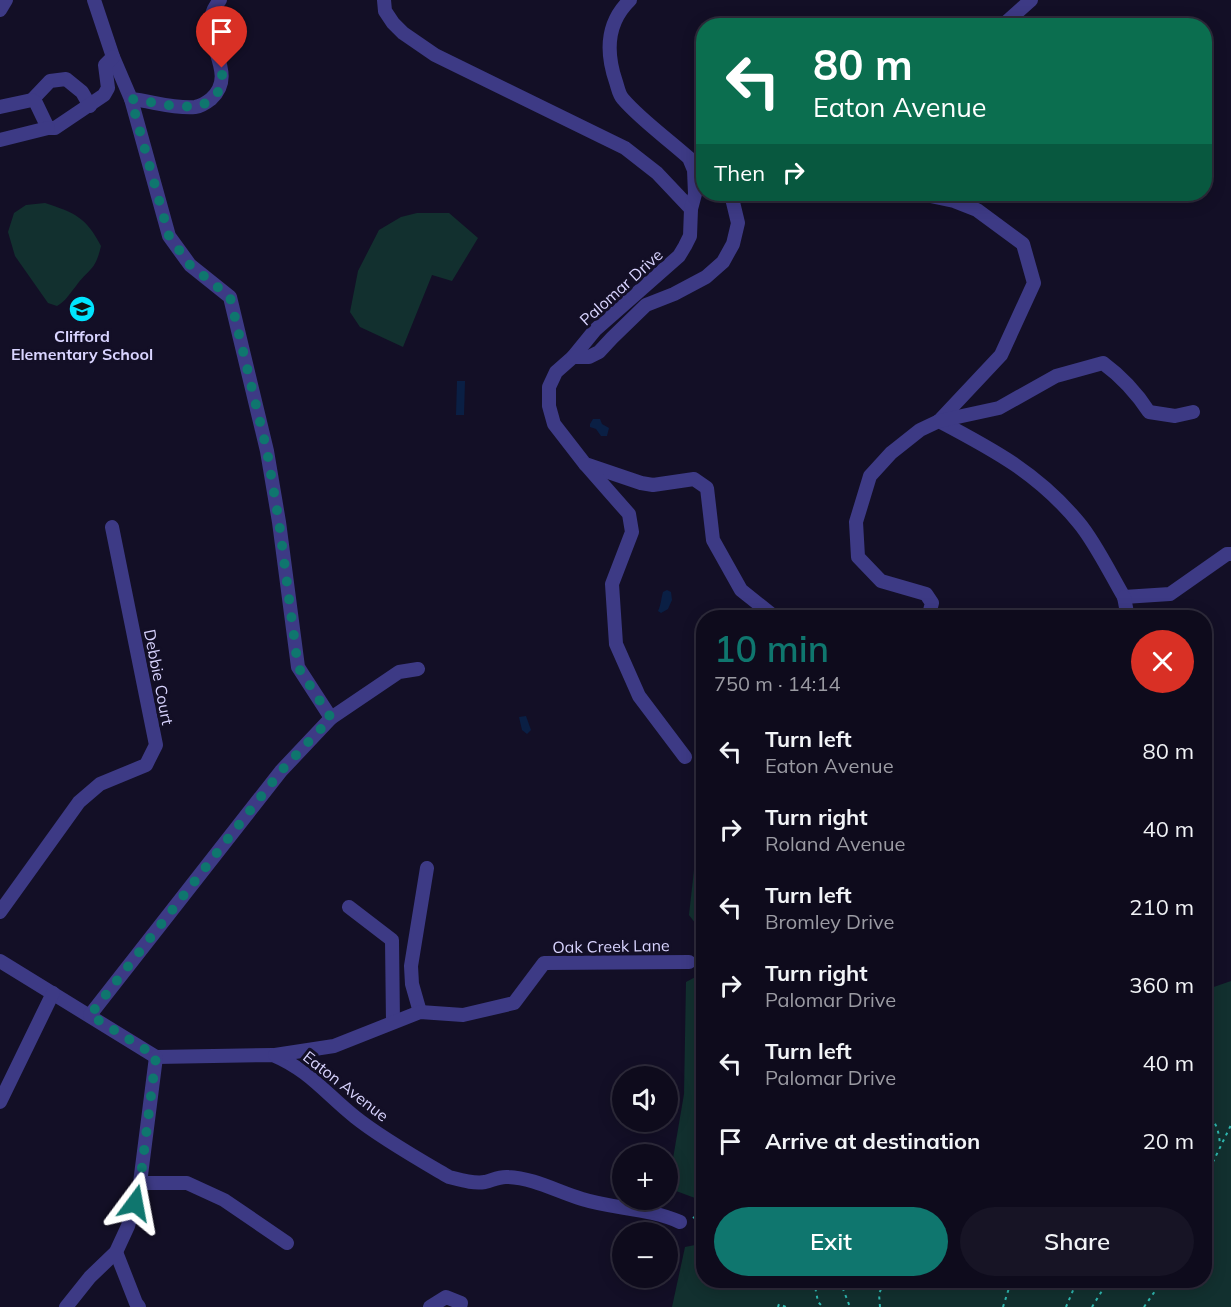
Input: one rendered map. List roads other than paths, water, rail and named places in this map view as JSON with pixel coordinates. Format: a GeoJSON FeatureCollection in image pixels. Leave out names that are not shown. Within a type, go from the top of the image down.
{"type":"FeatureCollection","features":[{"type":"Feature","properties":{"kind":"street"},"geometry":{"type":"LineString","coordinates":[[0,10],[6,0]]}},
{"type":"Feature","properties":{"kind":"street"},"geometry":{"type":"LineString","coordinates":[[94,0],[113,57],[131,99],[169,236],[190,265],[230,297],[267,451],[298,667],[331,718]]}},
{"type":"Feature","properties":{"kind":"street"},"geometry":{"type":"LineString","coordinates":[[131,99],[193,107],[204,105],[217,93],[222,82],[222,68],[212,42],[211,16],[220,0]]}},
{"type":"Feature","properties":{"kind":"street"},"geometry":{"type":"LineString","coordinates":[[384,0],[385,11],[393,23],[411,39],[435,55],[625,148],[657,173],[692,209]]}},
{"type":"Feature","properties":{"kind":"street","name":"Palomar Drive"},"geometry":{"type":"LineString","coordinates":[[630,0],[616,20],[611,34],[608,48],[612,71],[621,97],[689,158],[696,181],[690,236],[679,256],[595,330],[573,357],[556,372],[549,387],[549,406],[554,424],[629,514],[632,532],[612,584],[616,644],[639,696],[685,757]]}},
{"type":"Feature","properties":{"kind":"street"},"geometry":{"type":"LineString","coordinates":[[1011,18],[1031,0]]}},
{"type":"Feature","properties":{"kind":"street"},"geometry":{"type":"LineString","coordinates":[[0,140],[56,128],[101,98],[108,88],[105,65],[113,57]]}},
{"type":"Feature","properties":{"kind":"street"},"geometry":{"type":"LineString","coordinates":[[0,107],[32,100],[50,81],[66,79],[82,92],[90,106]]}},
{"type":"Feature","properties":{"kind":"street"},"geometry":{"type":"LineString","coordinates":[[32,100],[40,109],[48,128]]}},
{"type":"Feature","properties":{"kind":"street"},"geometry":{"type":"LineString","coordinates":[[573,357],[589,357],[600,352],[646,305],[674,294],[706,277],[723,262],[733,244],[738,223],[733,201]]}},
{"type":"Feature","properties":{"kind":"street"},"geometry":{"type":"LineString","coordinates":[[939,421],[1001,355],[1034,283],[1023,244],[977,210],[954,201]]}},
{"type":"Feature","properties":{"kind":"street"},"geometry":{"type":"LineString","coordinates":[[930,610],[932,603],[926,594],[881,581],[858,557],[856,522],[870,476],[891,453],[920,430],[939,421],[999,408],[1056,376],[1103,363],[1120,376],[1138,395],[1149,412],[1174,416],[1194,412]]}},
{"type":"Feature","properties":{"kind":"street"},"geometry":{"type":"LineString","coordinates":[[939,421],[998,452],[1035,478],[1080,524],[1124,597],[1126,610]]}},
{"type":"Feature","properties":{"kind":"street"},"geometry":{"type":"LineString","coordinates":[[585,464],[652,485],[694,479],[701,482],[707,488],[712,540],[741,590],[766,610]]}},
{"type":"Feature","properties":{"kind":"street","name":"Debbie Court"},"geometry":{"type":"LineString","coordinates":[[0,912],[79,802],[100,784],[146,765],[156,745],[112,527]]}},
{"type":"Feature","properties":{"kind":"street"},"geometry":{"type":"LineString","coordinates":[[1124,597],[1170,594],[1227,554],[1231,554]]}},
{"type":"Feature","properties":{"kind":"street"},"geometry":{"type":"LineString","coordinates":[[90,1015],[281,771],[331,718],[399,672],[418,669]]}},
{"type":"Feature","properties":{"kind":"street"},"geometry":{"type":"LineString","coordinates":[[420,1012],[412,984],[411,966],[427,868]]}},
{"type":"Feature","properties":{"kind":"street"},"geometry":{"type":"LineString","coordinates":[[349,907],[392,940],[393,1022]]}},
{"type":"Feature","properties":{"kind":"street"},"geometry":{"type":"LineString","coordinates":[[0,962],[156,1056],[140,1183],[128,1226],[116,1252],[90,1277],[66,1307]]}},
{"type":"Feature","properties":{"kind":"street","name":"Oak Creek Lane"},"geometry":{"type":"LineString","coordinates":[[273,1055],[334,1046],[420,1012],[463,1015],[514,1003],[544,963],[689,962]]}},
{"type":"Feature","properties":{"kind":"street"},"geometry":{"type":"LineString","coordinates":[[0,1102],[53,993]]}},
{"type":"Feature","properties":{"kind":"street","name":"Eaton Avenue"},"geometry":{"type":"LineString","coordinates":[[156,1056],[273,1055],[291,1063],[329,1092],[355,1117],[449,1177],[467,1182],[485,1182],[508,1177],[545,1185],[593,1202],[662,1214],[680,1222]]}},
{"type":"Feature","properties":{"kind":"street"},"geometry":{"type":"LineString","coordinates":[[140,1183],[187,1183],[224,1200],[286,1243]]}},
{"type":"Feature","properties":{"kind":"street"},"geometry":{"type":"LineString","coordinates":[[116,1252],[136,1303],[140,1307]]}},
{"type":"Feature","properties":{"kind":"street"},"geometry":{"type":"LineString","coordinates":[[430,1307],[446,1297],[461,1303],[460,1307]]}},
{"type":"Feature","properties":{"kind":"water"},"geometry":{"type":"Polygon","coordinates":[[[457,381],[465,381],[464,415],[456,415],[457,381]]]}},
{"type":"Feature","properties":{"kind":"water"},"geometry":{"type":"Polygon","coordinates":[[[593,419],[600,419],[602,424],[609,428],[607,436],[601,436],[596,429],[590,427],[593,419]]]}},
{"type":"Feature","properties":{"kind":"water"},"geometry":{"type":"Polygon","coordinates":[[[667,590],[671,592],[672,600],[668,609],[661,613],[658,611],[663,592],[667,590]]]}},
{"type":"Feature","properties":{"kind":"water"},"geometry":{"type":"Polygon","coordinates":[[[526,716],[531,730],[527,734],[522,730],[519,717],[526,716]]]}},
{"type":"Feature","properties":{"kind":"place","name":"Clifford Elementary School"},"geometry":{"type":"Point","coordinates":[82,309]}}]}
